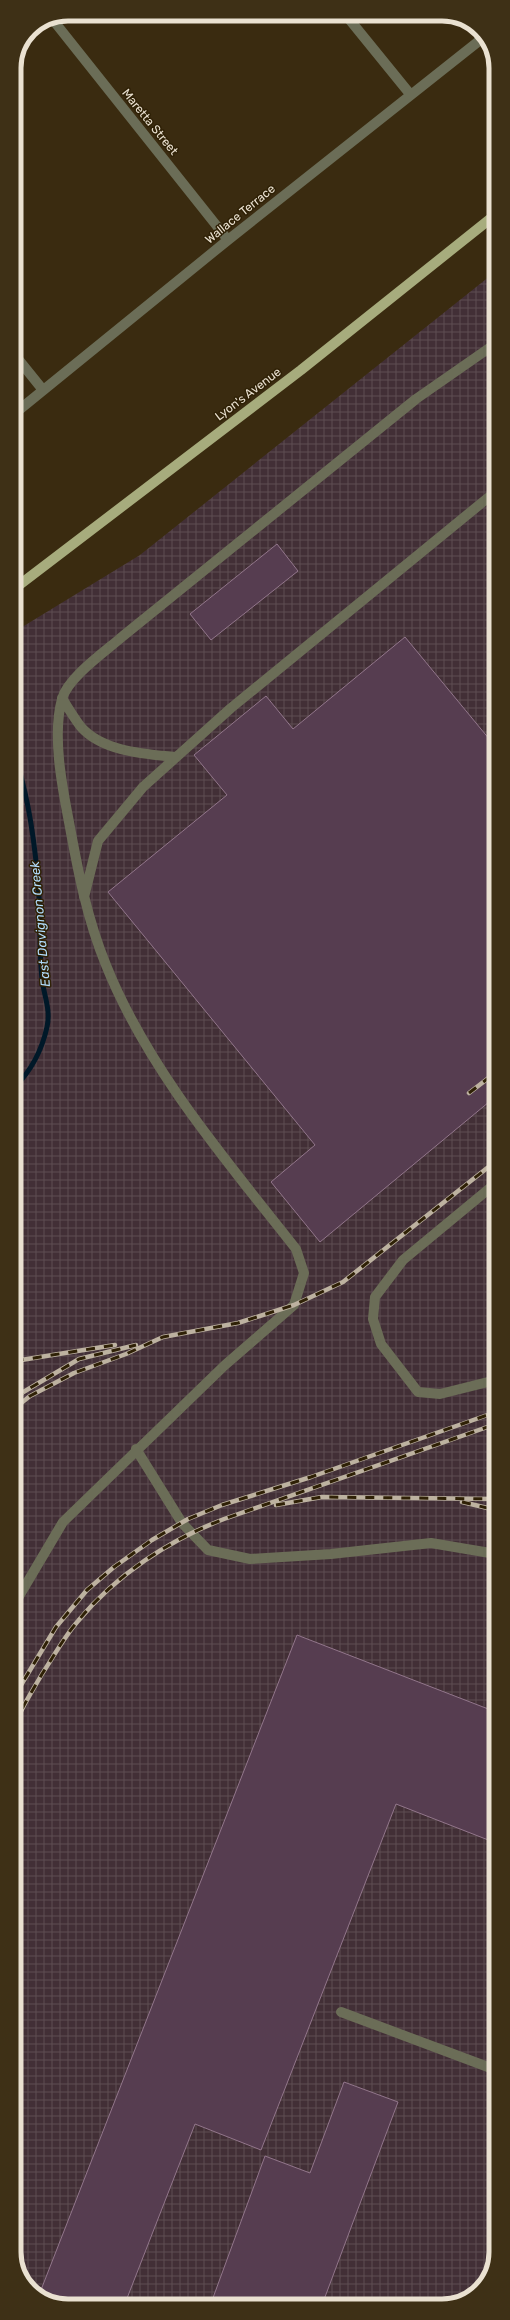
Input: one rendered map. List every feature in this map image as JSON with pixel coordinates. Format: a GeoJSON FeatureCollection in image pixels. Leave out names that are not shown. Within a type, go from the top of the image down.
{"type":"FeatureCollection","features":[{"type":"Feature","properties":{"kind":"main road","name":"Lyon's Avenue"},"geometry":{"type":"LineString","coordinates":[[21,584],[301,370],[489,220]]}},
{"type":"Feature","properties":{"kind":"street"},"geometry":{"type":"LineString","coordinates":[[351,21],[410,94]]}},
{"type":"Feature","properties":{"kind":"street","name":"Maretta Street"},"geometry":{"type":"LineString","coordinates":[[55,23],[228,240]]}},
{"type":"Feature","properties":{"kind":"street","name":"Wallace Terrace"},"geometry":{"type":"LineString","coordinates":[[21,408],[228,240],[479,40]]}},
{"type":"Feature","properties":{"kind":"street"},"geometry":{"type":"LineString","coordinates":[[21,1593],[64,1522],[136,1449],[225,1365],[294,1305],[304,1273],[296,1249],[190,1113],[148,1050],[106,966],[83,900],[62,786],[58,740],[62,698],[76,678],[129,631],[416,399],[489,348]]}},
{"type":"Feature","properties":{"kind":"street"},"geometry":{"type":"LineString","coordinates":[[21,363],[43,390]]}},
{"type":"Feature","properties":{"kind":"street"},"geometry":{"type":"LineString","coordinates":[[83,900],[98,841],[142,787],[231,708],[489,497]]}},
{"type":"Feature","properties":{"kind":"street"},"geometry":{"type":"LineString","coordinates":[[62,698],[82,728],[105,743],[133,753],[176,757]]}},
{"type":"Feature","properties":{"kind":"street"},"geometry":{"type":"LineString","coordinates":[[489,1189],[403,1260],[375,1297],[373,1320],[381,1344],[418,1392],[440,1394],[489,1382]]}},
{"type":"Feature","properties":{"kind":"street"},"geometry":{"type":"LineString","coordinates":[[136,1449],[182,1523],[208,1550],[250,1559],[332,1554],[431,1543],[489,1553]]}},
{"type":"Feature","properties":{"kind":"street"},"geometry":{"type":"LineString","coordinates":[[341,2012],[489,2067]]}},
{"type":"Feature","properties":{"kind":"shaded area"},"geometry":{"type":"Polygon","coordinates":[[[489,277],[489,2252],[487,2267],[483,2276],[466,2293],[457,2297],[442,2299],[65,2299],[44,2293],[37,2287],[27,2276],[22,2261],[21,628],[140,555],[489,277]]]}},
{"type":"Feature","properties":{"kind":"building"},"geometry":{"type":"Polygon","coordinates":[[[277,544],[298,571],[211,640],[190,614],[277,544]]]}},
{"type":"Feature","properties":{"kind":"building"},"geometry":{"type":"Polygon","coordinates":[[[405,637],[489,739],[489,1102],[320,1242],[271,1182],[315,1145],[108,892],[227,795],[194,755],[266,696],[293,729],[405,637]]]}},
{"type":"Feature","properties":{"kind":"building"},"geometry":{"type":"Polygon","coordinates":[[[297,1635],[489,1709],[489,1840],[396,1804],[261,2150],[195,2124],[127,2299],[65,2299],[44,2293],[41,2290],[297,1635]]]}},
{"type":"Feature","properties":{"kind":"building"},"geometry":{"type":"Polygon","coordinates":[[[344,2082],[398,2102],[324,2299],[213,2299],[265,2156],[310,2173],[344,2082]]]}},
{"type":"Feature","properties":{"kind":"waterway","name":"East Davignon Creek"},"geometry":{"type":"LineString","coordinates":[[21,777],[34,842],[39,897],[41,969],[48,1015],[47,1027],[39,1052],[26,1075],[21,1080]]}},
{"type":"Feature","properties":{"kind":"railway"},"geometry":{"type":"LineString","coordinates":[[469,1093],[489,1078]]}},
{"type":"Feature","properties":{"kind":"railway"},"geometry":{"type":"LineString","coordinates":[[21,1403],[30,1396],[74,1373],[126,1354],[163,1337],[238,1323],[294,1305],[343,1282],[489,1167]]}},
{"type":"Feature","properties":{"kind":"railway"},"geometry":{"type":"LineString","coordinates":[[21,1360],[115,1345]]}},
{"type":"Feature","properties":{"kind":"railway"},"geometry":{"type":"LineString","coordinates":[[21,1393],[79,1359],[136,1345]]}},
{"type":"Feature","properties":{"kind":"railway"},"geometry":{"type":"LineString","coordinates":[[21,1685],[56,1627],[87,1590],[114,1567],[152,1540],[188,1519],[222,1505],[311,1477],[489,1414]]}},
{"type":"Feature","properties":{"kind":"railway"},"geometry":{"type":"LineString","coordinates":[[21,1712],[42,1674],[78,1621],[93,1604],[126,1574],[164,1548],[183,1537],[224,1519],[489,1426]]}},
{"type":"Feature","properties":{"kind":"railway"},"geometry":{"type":"LineString","coordinates":[[276,1505],[322,1497],[489,1499]]}},
{"type":"Feature","properties":{"kind":"railway"},"geometry":{"type":"LineString","coordinates":[[462,1502],[489,1508]]}}]}
